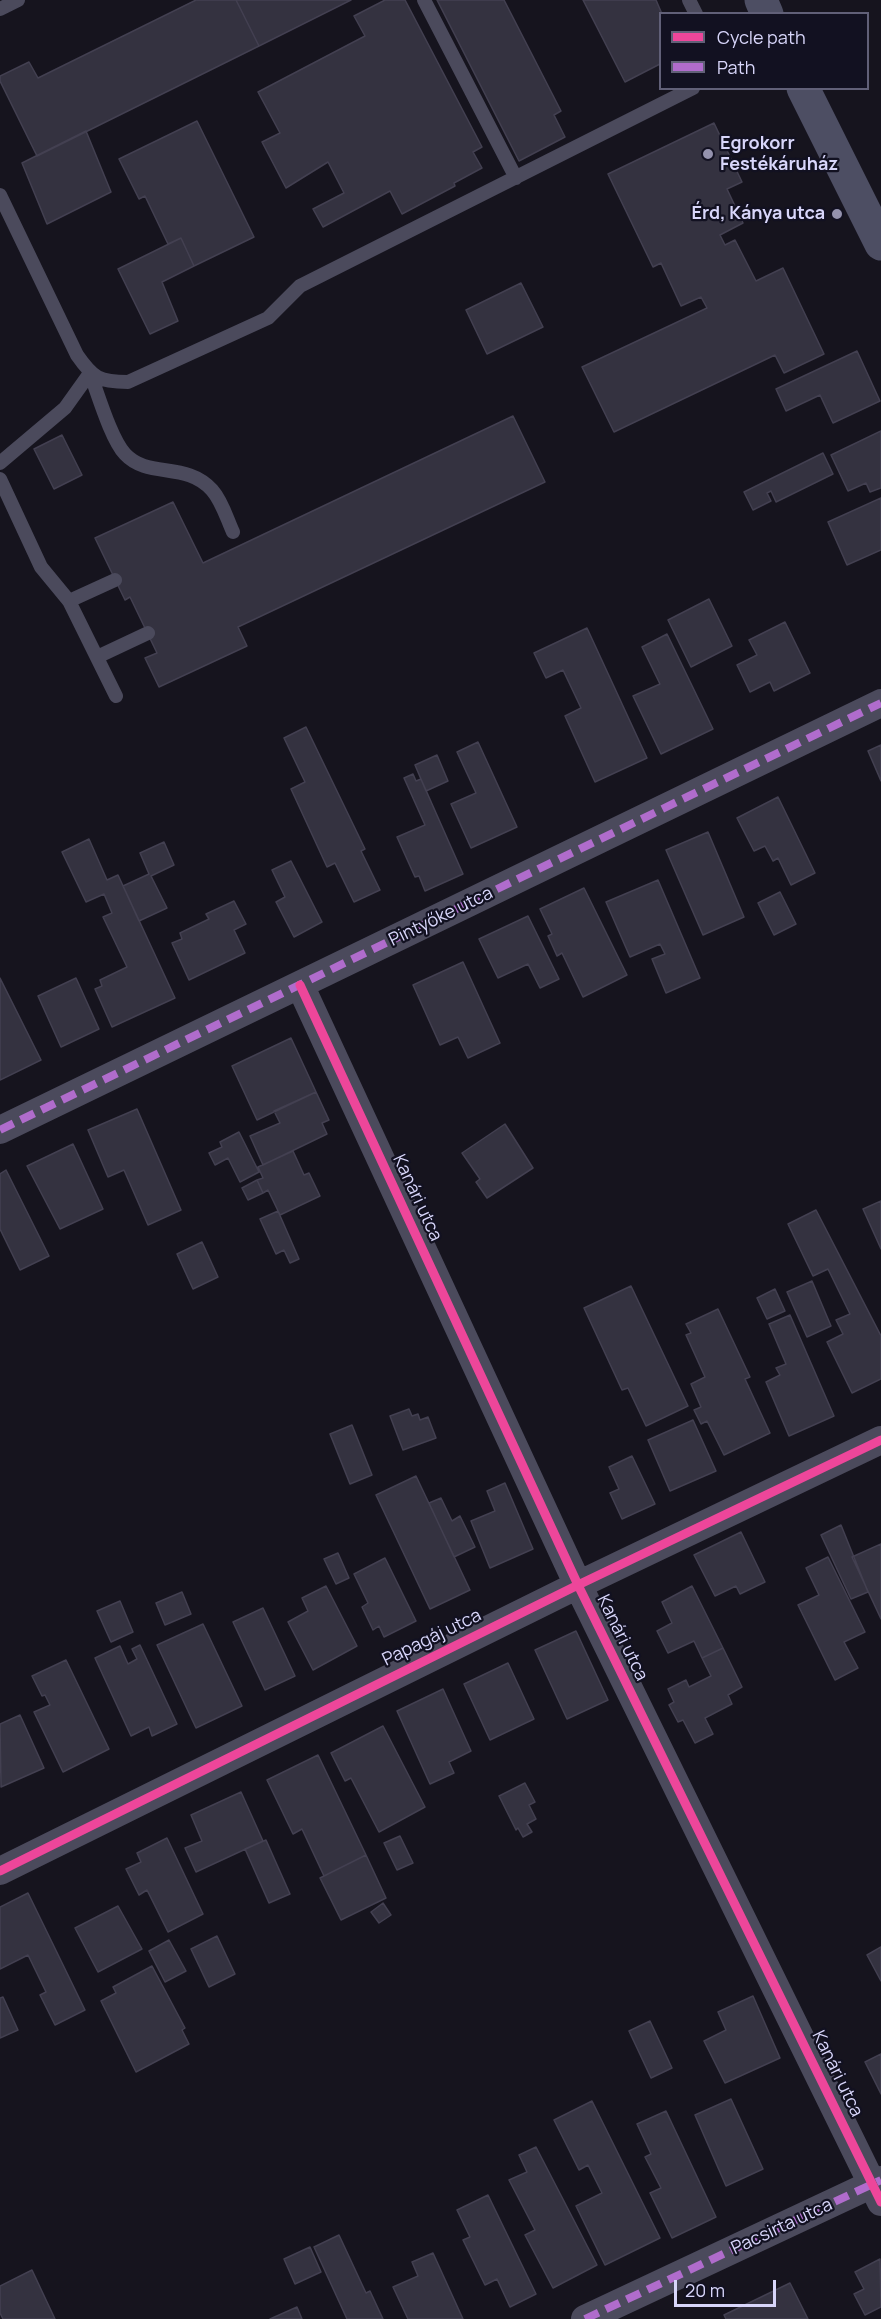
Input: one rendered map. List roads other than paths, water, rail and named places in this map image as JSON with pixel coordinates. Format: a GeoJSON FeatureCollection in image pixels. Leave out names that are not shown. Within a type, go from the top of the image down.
{"type":"FeatureCollection","features":[{"type":"Feature","properties":{"kind":"main road"},"geometry":{"type":"LineString","coordinates":[[804,90],[881,244]]}},
{"type":"Feature","properties":{"kind":"street","name":"Pintyőke utca"},"geometry":{"type":"LineString","coordinates":[[0,1130],[881,703]]}},
{"type":"Feature","properties":{"kind":"street","name":"Kanári utca"},"geometry":{"type":"LineString","coordinates":[[300,985],[578,1585],[878,2189]]}},
{"type":"Feature","properties":{"kind":"street","name":"Papagáj utca"},"geometry":{"type":"LineString","coordinates":[[0,1871],[578,1585],[881,1440]]}},
{"type":"Feature","properties":{"kind":"street","name":"Pacsirta utca"},"geometry":{"type":"LineString","coordinates":[[585,2319],[878,2189]]}},
{"type":"Feature","properties":{"kind":"lane"},"geometry":{"type":"LineString","coordinates":[[0,9],[18,0]]}},
{"type":"Feature","properties":{"kind":"lane"},"geometry":{"type":"LineString","coordinates":[[424,0],[516,178]]}},
{"type":"Feature","properties":{"kind":"lane"},"geometry":{"type":"LineString","coordinates":[[90,374],[107,382],[128,382],[257,323],[281,307],[300,286],[689,90]]}},
{"type":"Feature","properties":{"kind":"lane"},"geometry":{"type":"LineString","coordinates":[[0,195],[77,355],[90,374],[124,454],[142,467],[192,474],[213,491],[233,532]]}},
{"type":"Feature","properties":{"kind":"lane"},"geometry":{"type":"LineString","coordinates":[[0,464],[64,408],[90,374]]}},
{"type":"Feature","properties":{"kind":"lane"},"geometry":{"type":"LineString","coordinates":[[0,479],[41,567],[69,601],[116,696]]}},
{"type":"Feature","properties":{"kind":"lane"},"geometry":{"type":"LineString","coordinates":[[69,601],[115,580]]}},
{"type":"Feature","properties":{"kind":"lane"},"geometry":{"type":"LineString","coordinates":[[97,657],[148,633]]}},
{"type":"Feature","properties":{"kind":"place","name":"Egrokorr Festékáruház"},"geometry":{"type":"Point","coordinates":[708,154]}},
{"type":"Feature","properties":{"kind":"place","name":"Érd, Kánya utca"},"geometry":{"type":"Point","coordinates":[837,214]}}]}
